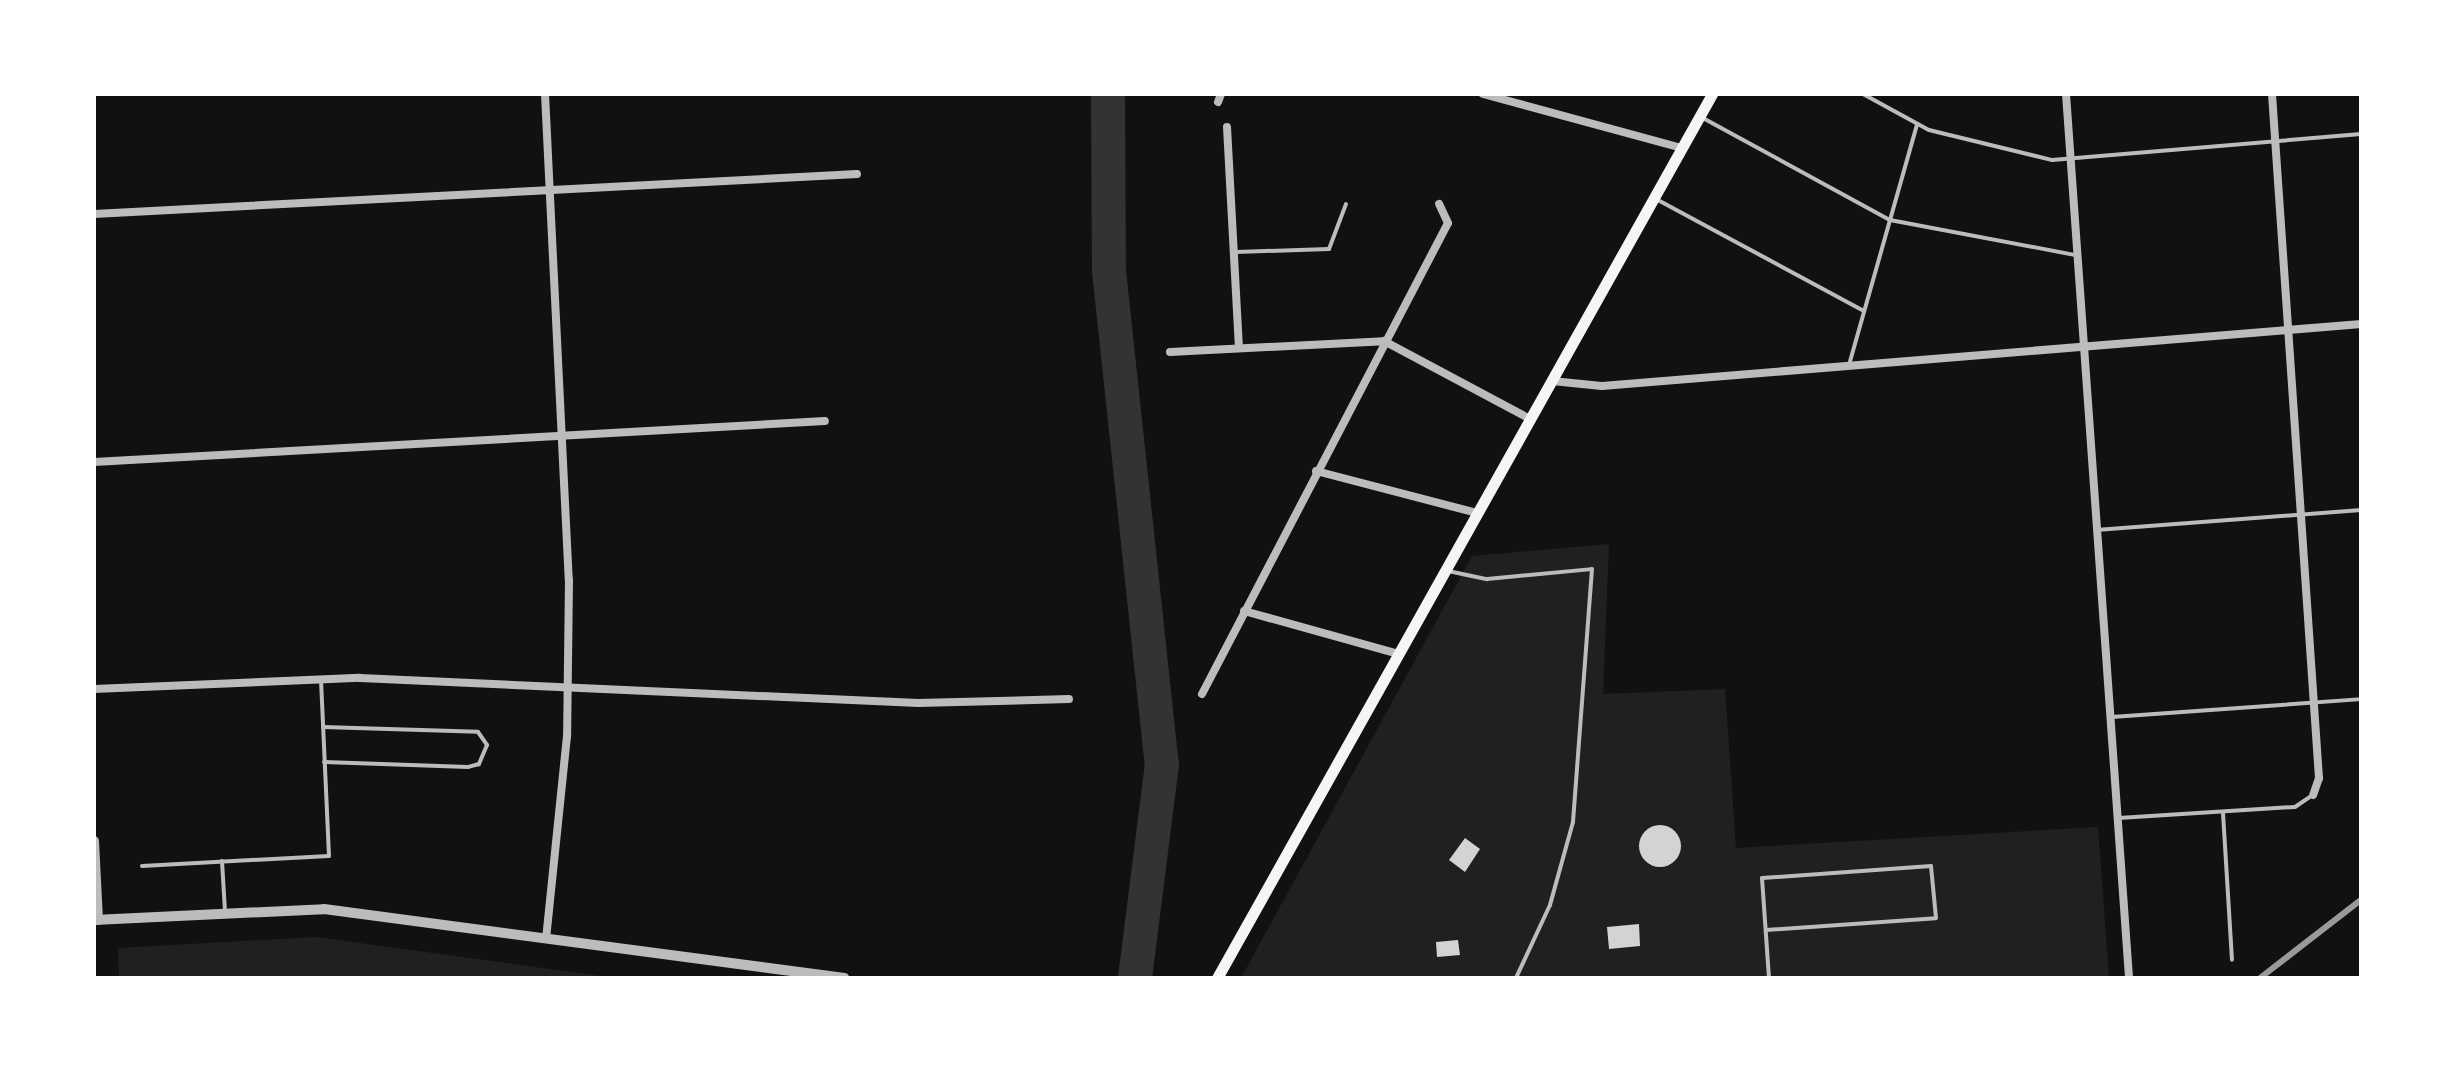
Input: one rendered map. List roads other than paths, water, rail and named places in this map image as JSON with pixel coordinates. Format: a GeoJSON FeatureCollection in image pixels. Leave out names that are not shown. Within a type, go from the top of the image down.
{"type":"FeatureCollection","features":[{"type":"Feature","properties":{"kind":"main road"},"geometry":{"type":"LineString","coordinates":[[1217,978],[1712,94]]}},
{"type":"Feature","properties":{"kind":"street"},"geometry":{"type":"LineString","coordinates":[[545,94],[565,435],[569,688],[546,938]]}},
{"type":"Feature","properties":{"kind":"street"},"geometry":{"type":"LineString","coordinates":[[1483,94],[1682,148]]}},
{"type":"Feature","properties":{"kind":"street"},"geometry":{"type":"LineString","coordinates":[[2066,94],[2129,978]]}},
{"type":"Feature","properties":{"kind":"street"},"geometry":{"type":"LineString","coordinates":[[2272,94],[2319,778],[2313,795]]}},
{"type":"Feature","properties":{"kind":"street"},"geometry":{"type":"LineString","coordinates":[[1227,127],[1239,348]]}},
{"type":"Feature","properties":{"kind":"street"},"geometry":{"type":"LineString","coordinates":[[94,214],[857,174]]}},
{"type":"Feature","properties":{"kind":"street"},"geometry":{"type":"LineString","coordinates":[[1202,694],[1448,223],[1439,204]]}},
{"type":"Feature","properties":{"kind":"street"},"geometry":{"type":"LineString","coordinates":[[1552,381],[1602,386],[2361,324]]}},
{"type":"Feature","properties":{"kind":"street"},"geometry":{"type":"LineString","coordinates":[[1170,352],[1384,341],[1530,419]]}},
{"type":"Feature","properties":{"kind":"street"},"geometry":{"type":"LineString","coordinates":[[94,462],[825,421]]}},
{"type":"Feature","properties":{"kind":"street"},"geometry":{"type":"LineString","coordinates":[[1316,471],[1477,513]]}},
{"type":"Feature","properties":{"kind":"street"},"geometry":{"type":"LineString","coordinates":[[1244,611],[1399,654]]}},
{"type":"Feature","properties":{"kind":"street"},"geometry":{"type":"LineString","coordinates":[[94,689],[321,678],[918,703],[1069,699]]}},
{"type":"Feature","properties":{"kind":"street"},"geometry":{"type":"LineString","coordinates":[[94,841],[96,920],[324,909],[844,978]]}},
{"type":"Feature","properties":{"kind":"lane"},"geometry":{"type":"LineString","coordinates":[[1863,94],[1917,125],[2025,157],[2069,158],[2361,134]]}},
{"type":"Feature","properties":{"kind":"lane"},"geometry":{"type":"LineString","coordinates":[[1700,117],[1890,220],[2076,255]]}},
{"type":"Feature","properties":{"kind":"lane"},"geometry":{"type":"LineString","coordinates":[[1849,368],[1862,310],[1917,125]]}},
{"type":"Feature","properties":{"kind":"lane"},"geometry":{"type":"LineString","coordinates":[[1654,198],[1862,310]]}},
{"type":"Feature","properties":{"kind":"lane"},"geometry":{"type":"LineString","coordinates":[[1234,252],[1329,249],[1346,204]]}},
{"type":"Feature","properties":{"kind":"lane"},"geometry":{"type":"LineString","coordinates":[[2096,530],[2361,510]]}},
{"type":"Feature","properties":{"kind":"lane"},"geometry":{"type":"LineString","coordinates":[[1445,571],[1487,579],[1592,569],[1573,822],[1550,905],[1516,978]]}},
{"type":"Feature","properties":{"kind":"lane"},"geometry":{"type":"LineString","coordinates":[[142,866],[329,856],[321,678]]}},
{"type":"Feature","properties":{"kind":"lane"},"geometry":{"type":"LineString","coordinates":[[2109,717],[2361,699]]}},
{"type":"Feature","properties":{"kind":"lane"},"geometry":{"type":"LineString","coordinates":[[323,727],[478,732],[487,745],[479,764],[468,767],[324,762]]}},
{"type":"Feature","properties":{"kind":"lane"},"geometry":{"type":"LineString","coordinates":[[2117,818],[2295,807],[2313,795]]}},
{"type":"Feature","properties":{"kind":"lane"},"geometry":{"type":"LineString","coordinates":[[2223,813],[2232,960]]}},
{"type":"Feature","properties":{"kind":"lane"},"geometry":{"type":"LineString","coordinates":[[222,861],[225,913]]}},
{"type":"Feature","properties":{"kind":"lane"},"geometry":{"type":"LineString","coordinates":[[1766,930],[1936,918],[1931,866],[1762,878],[1769,978]]}},
{"type":"Feature","properties":{"kind":"waterway"},"geometry":{"type":"LineString","coordinates":[[1108,94],[1109,271],[1162,764],[1135,978]]}},
{"type":"Feature","properties":{"kind":"railway"},"geometry":{"type":"LineString","coordinates":[[2260,978],[2361,900]]}}]}
